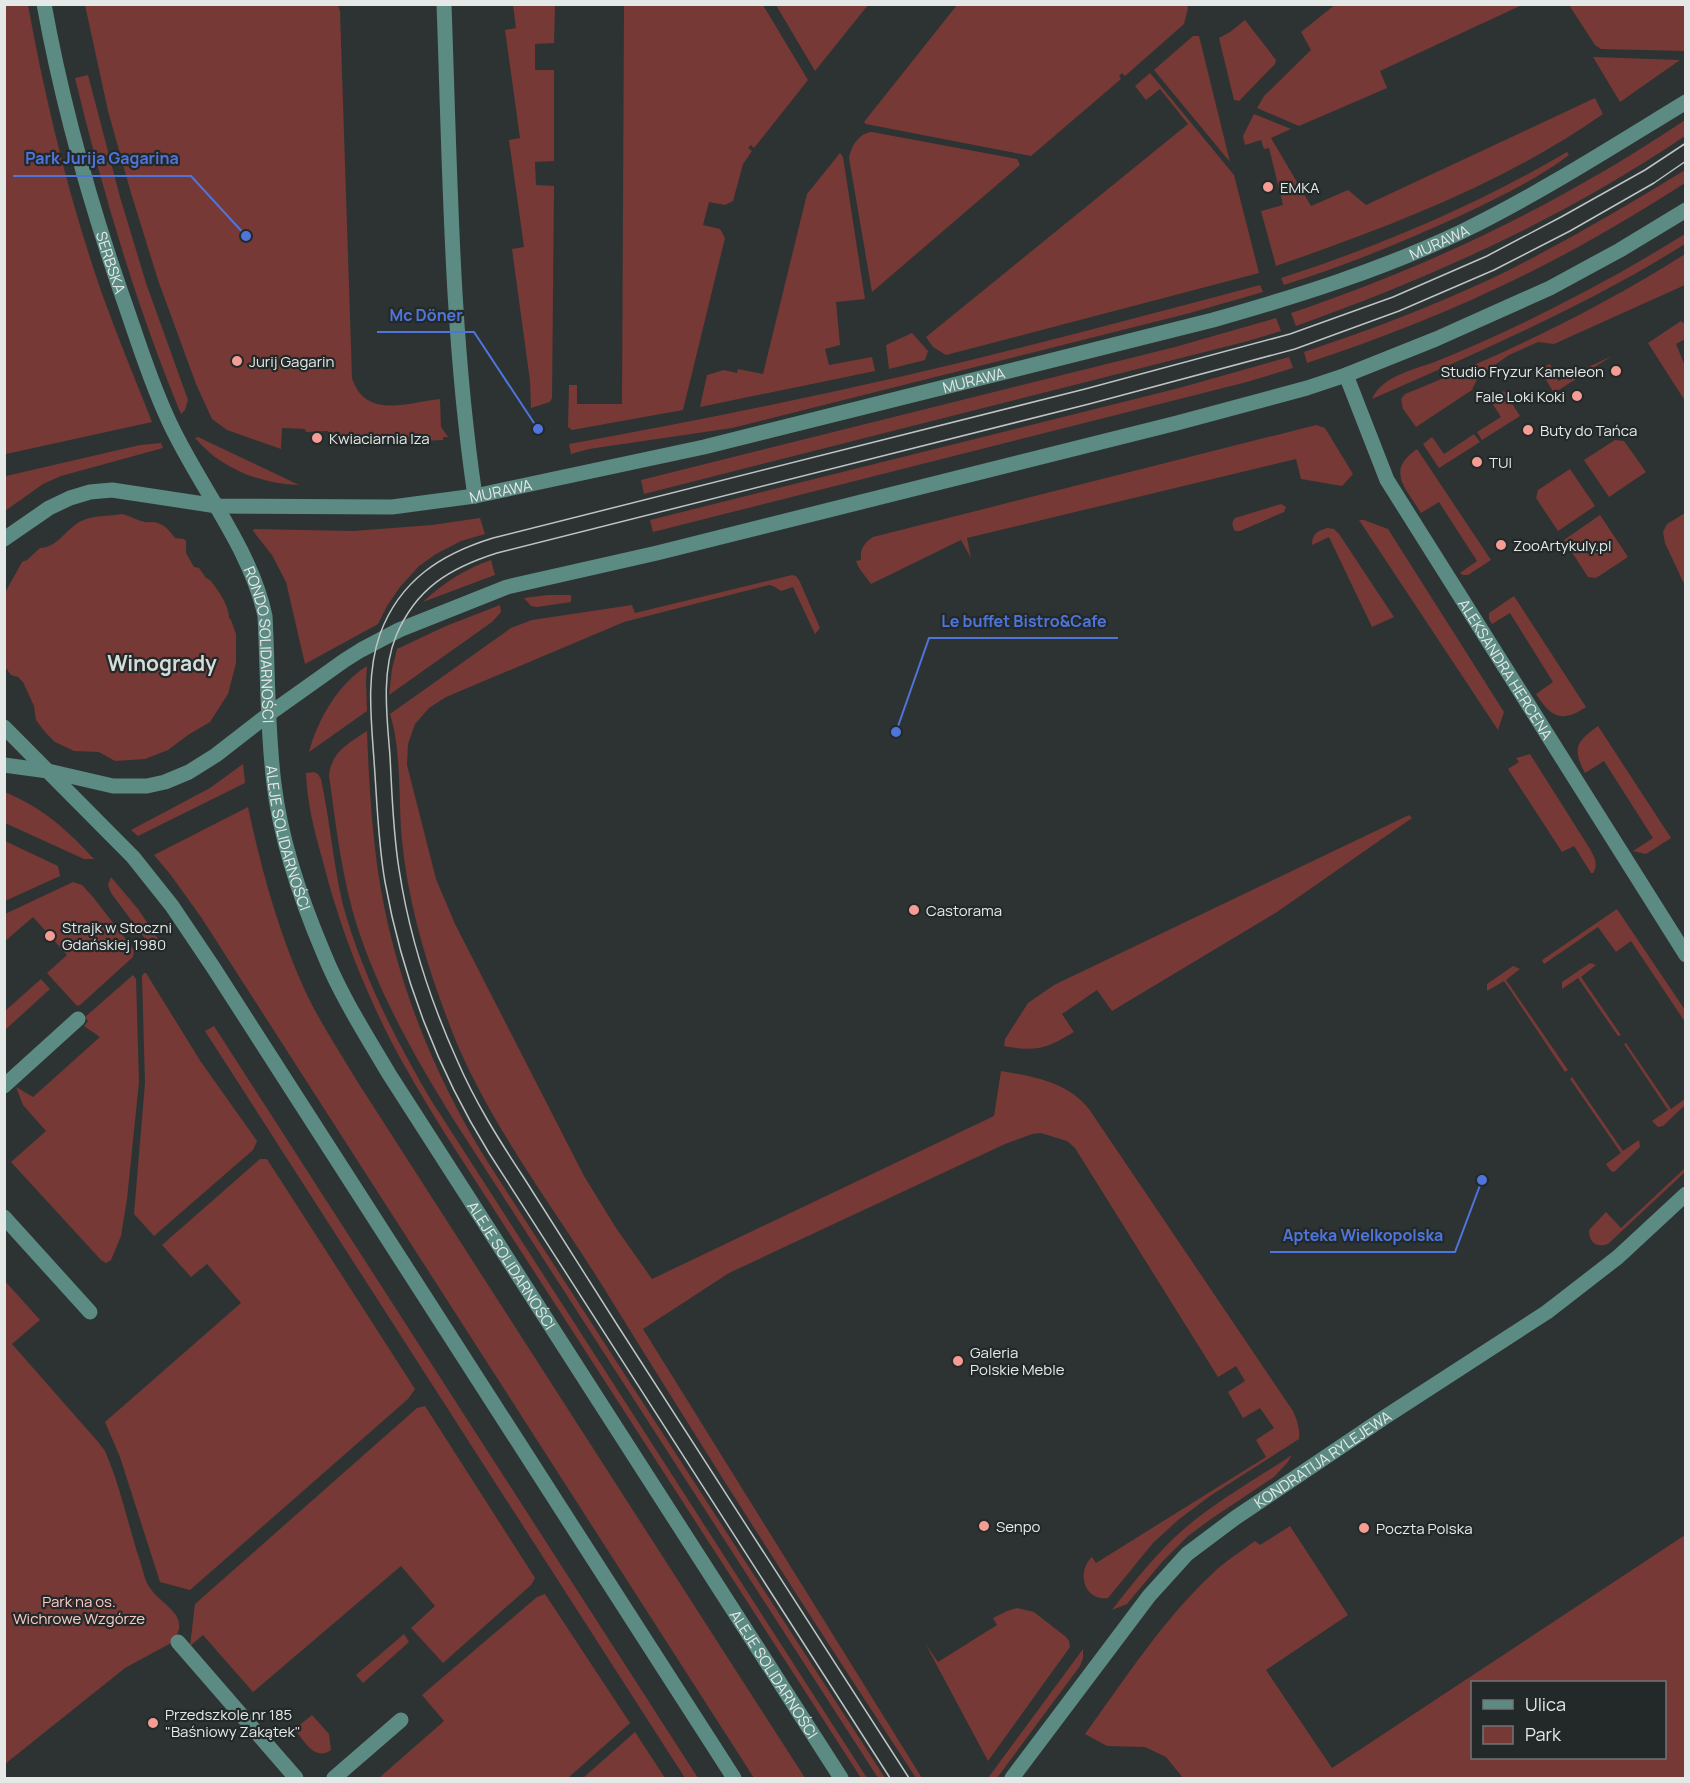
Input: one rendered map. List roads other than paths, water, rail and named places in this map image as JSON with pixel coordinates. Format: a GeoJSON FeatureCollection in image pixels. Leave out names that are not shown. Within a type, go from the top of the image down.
{"type":"FeatureCollection","features":[{"type":"Feature","properties":{"kind":"street","name":"SERBSKA"},"geometry":{"type":"LineString","coordinates":[[44,4],[79,155],[107,251],[149,376],[179,442],[217,506]]}},
{"type":"Feature","properties":{"kind":"street"},"geometry":{"type":"LineString","coordinates":[[444,4],[456,322],[475,496]]}},
{"type":"Feature","properties":{"kind":"street","name":"MURAWA"},"geometry":{"type":"LineString","coordinates":[[217,506],[392,507],[475,496],[704,447],[1279,302],[1406,256],[1461,231],[1570,174],[1686,102]]}},
{"type":"Feature","properties":{"kind":"street"},"geometry":{"type":"LineString","coordinates":[[269,714],[345,660],[399,630],[507,587],[657,553],[1155,429],[1260,402],[1346,375],[1436,339],[1550,288],[1620,250],[1686,210]]}},
{"type":"Feature","properties":{"kind":"street","name":"ALEKSANDRA HERCENA"},"geometry":{"type":"LineString","coordinates":[[1346,375],[1387,480],[1686,955]]}},
{"type":"Feature","properties":{"kind":"street"},"geometry":{"type":"LineString","coordinates":[[4,539],[49,507],[90,492],[112,490],[217,506]]}},
{"type":"Feature","properties":{"kind":"street","name":"RONDO SOLIDARNOŚCI"},"geometry":{"type":"LineString","coordinates":[[48,771],[113,786],[147,786],[165,782],[189,772],[216,755],[269,714],[265,616],[261,598],[256,582],[217,506]]}},
{"type":"Feature","properties":{"kind":"street","name":"ALEJE SOLIDARNOŚCI"},"geometry":{"type":"LineString","coordinates":[[269,714],[274,784],[286,845],[324,955],[354,1014],[434,1145],[841,1779]]}},
{"type":"Feature","properties":{"kind":"street"},"geometry":{"type":"LineString","coordinates":[[4,727],[133,857],[178,915],[734,1779]]}},
{"type":"Feature","properties":{"kind":"street"},"geometry":{"type":"LineString","coordinates":[[4,765],[48,771]]}},
{"type":"Feature","properties":{"kind":"street"},"geometry":{"type":"LineString","coordinates":[[4,1086],[78,1019]]}},
{"type":"Feature","properties":{"kind":"street","name":"KONDRATIJA RYLEJEWA"},"geometry":{"type":"LineString","coordinates":[[1012,1779],[1149,1596],[1186,1554],[1227,1523],[1384,1417],[1546,1312],[1618,1257],[1686,1194]]}},
{"type":"Feature","properties":{"kind":"street"},"geometry":{"type":"LineString","coordinates":[[4,1217],[90,1312]]}},
{"type":"Feature","properties":{"kind":"street"},"geometry":{"type":"LineString","coordinates":[[178,1642],[296,1779]]}},
{"type":"Feature","properties":{"kind":"street"},"geometry":{"type":"LineString","coordinates":[[334,1779],[401,1720]]}},
{"type":"Feature","properties":{"kind":"tram line"},"geometry":{"type":"LineString","coordinates":[[890,1778],[489,1153],[438,1056],[401,953],[392,918],[381,852],[371,680],[376,649],[388,615],[399,598],[424,572],[456,552],[493,538],[1085,389],[1290,334],[1393,297],[1487,256],[1645,170],[1686,143]]}},
{"type":"Feature","properties":{"kind":"tram line"},"geometry":{"type":"LineString","coordinates":[[909,1778],[506,1149],[480,1106],[457,1060],[422,967],[408,918],[397,855],[386,695],[391,650],[404,619],[424,593],[436,582],[464,566],[497,553],[1089,404],[1295,349],[1399,311],[1494,270],[1570,231],[1654,183],[1686,161]]}},
{"type":"Feature","properties":{"kind":"place","name":"EMKA"},"geometry":{"type":"Point","coordinates":[1268,187]}},
{"type":"Feature","properties":{"kind":"place","name":"Park Jurija Gagarina"},"geometry":{"type":"Point","coordinates":[246,236]}},
{"type":"Feature","properties":{"kind":"place","name":"Jurij Gagarin"},"geometry":{"type":"Point","coordinates":[237,361]}},
{"type":"Feature","properties":{"kind":"place","name":"Studio Fryzur Kameleon"},"geometry":{"type":"Point","coordinates":[1616,371]}},
{"type":"Feature","properties":{"kind":"place","name":"Fale Loki Koki"},"geometry":{"type":"Point","coordinates":[1577,396]}},
{"type":"Feature","properties":{"kind":"place","name":"Mc Döner"},"geometry":{"type":"Point","coordinates":[538,429]}},
{"type":"Feature","properties":{"kind":"place","name":"Buty do Tańca"},"geometry":{"type":"Point","coordinates":[1528,430]}},
{"type":"Feature","properties":{"kind":"place","name":"Kwiaciarnia Iza"},"geometry":{"type":"Point","coordinates":[317,438]}},
{"type":"Feature","properties":{"kind":"place","name":"TUI"},"geometry":{"type":"Point","coordinates":[1477,462]}},
{"type":"Feature","properties":{"kind":"place","name":"ZooArtykuly.pl"},"geometry":{"type":"Point","coordinates":[1501,545]}},
{"type":"Feature","properties":{"kind":"place","name":"Le buffet Bistro&Cafe"},"geometry":{"type":"Point","coordinates":[896,732]}},
{"type":"Feature","properties":{"kind":"place","name":"Castorama"},"geometry":{"type":"Point","coordinates":[914,910]}},
{"type":"Feature","properties":{"kind":"place","name":"Strajk w Stoczni Gdańskiej 1980"},"geometry":{"type":"Point","coordinates":[50,936]}},
{"type":"Feature","properties":{"kind":"place","name":"Apteka Wielkopolska"},"geometry":{"type":"Point","coordinates":[1482,1180]}},
{"type":"Feature","properties":{"kind":"place","name":"Galeria Polskie Meble"},"geometry":{"type":"Point","coordinates":[958,1361]}},
{"type":"Feature","properties":{"kind":"place","name":"Senpo"},"geometry":{"type":"Point","coordinates":[984,1526]}},
{"type":"Feature","properties":{"kind":"place","name":"Poczta Polska"},"geometry":{"type":"Point","coordinates":[1364,1528]}},
{"type":"Feature","properties":{"kind":"place","name":"Przedszkole nr 185 \"Baśniowy Zakątek\""},"geometry":{"type":"Point","coordinates":[153,1723]}},
{"type":"Feature","properties":{"kind":"district","name":"Winogrady"},"geometry":{"type":"Point","coordinates":[162,663]}},
{"type":"Feature","properties":{"kind":"park label","name":"Park na os. Wichrowe Wzgórze"},"geometry":{"type":"Point","coordinates":[79,1610]}}]}
